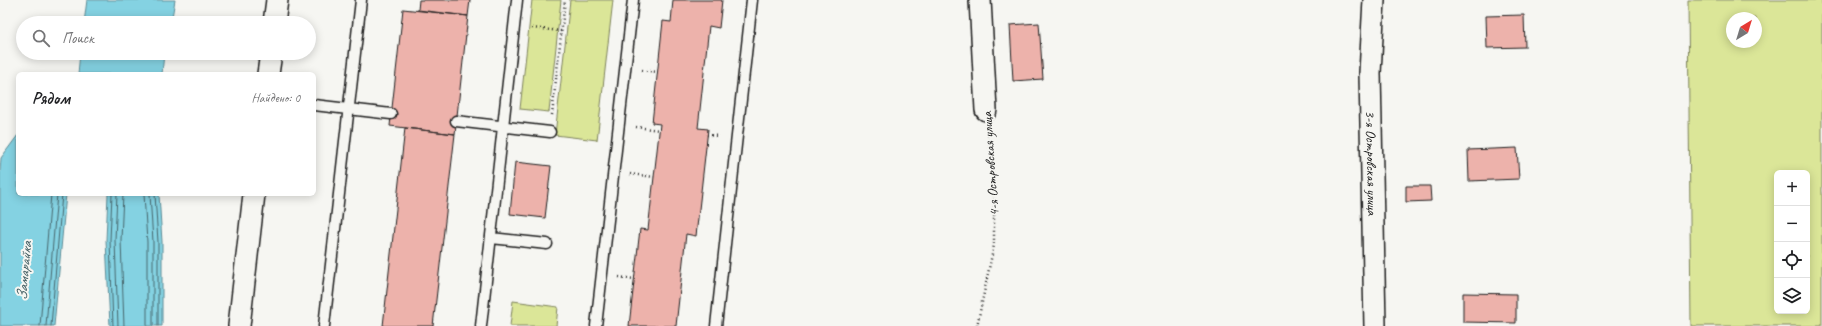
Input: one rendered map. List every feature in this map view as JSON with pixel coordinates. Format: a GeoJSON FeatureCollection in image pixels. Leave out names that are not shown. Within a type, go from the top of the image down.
{"type":"FeatureCollection","features":[{"type":"Feature","properties":{"kind":"street"},"geometry":{"type":"LineString","coordinates":[[275,16],[277,0]]}},
{"type":"Feature","properties":{"kind":"street","name":"4-я Островская улица"},"geometry":{"type":"LineString","coordinates":[[980,0],[986,110]]}},
{"type":"Feature","properties":{"kind":"street","name":"3-я Островская улица"},"geometry":{"type":"LineString","coordinates":[[1374,0],[1370,73],[1375,326]]}},
{"type":"Feature","properties":{"kind":"street"},"geometry":{"type":"LineString","coordinates":[[268,72],[270,60]]}},
{"type":"Feature","properties":{"kind":"street"},"geometry":{"type":"LineString","coordinates":[[239,326],[254,196]]}},
{"type":"Feature","properties":{"kind":"lane"},"geometry":{"type":"LineString","coordinates":[[324,326],[361,0]]}},
{"type":"Feature","properties":{"kind":"lane"},"geometry":{"type":"LineString","coordinates":[[481,326],[517,0]]}},
{"type":"Feature","properties":{"kind":"lane"},"geometry":{"type":"LineString","coordinates":[[596,326],[633,0]]}},
{"type":"Feature","properties":{"kind":"lane"},"geometry":{"type":"LineString","coordinates":[[716,326],[752,0]]}},
{"type":"Feature","properties":{"kind":"lane"},"geometry":{"type":"LineString","coordinates":[[316,105],[391,114]]}},
{"type":"Feature","properties":{"kind":"lane"},"geometry":{"type":"LineString","coordinates":[[456,121],[550,132]]}},
{"type":"Feature","properties":{"kind":"lane"},"geometry":{"type":"LineString","coordinates":[[491,238],[547,244]]}},
{"type":"Feature","properties":{"kind":"path"},"geometry":{"type":"LineString","coordinates":[[550,132],[565,0]]}},
{"type":"Feature","properties":{"kind":"path"},"geometry":{"type":"LineString","coordinates":[[514,26],[561,31]]}},
{"type":"Feature","properties":{"kind":"path"},"geometry":{"type":"LineString","coordinates":[[641,70],[657,72]]}},
{"type":"Feature","properties":{"kind":"path","name":"4-я Островская улица"},"geometry":{"type":"LineString","coordinates":[[977,326],[994,245],[994,182],[986,110]]}},
{"type":"Feature","properties":{"kind":"path"},"geometry":{"type":"LineString","coordinates":[[635,127],[659,130]]}},
{"type":"Feature","properties":{"kind":"path"},"geometry":{"type":"LineString","coordinates":[[707,135],[719,136]]}},
{"type":"Feature","properties":{"kind":"path"},"geometry":{"type":"LineString","coordinates":[[630,174],[654,176]]}},
{"type":"Feature","properties":{"kind":"path"},"geometry":{"type":"LineString","coordinates":[[618,277],[634,279]]}},
{"type":"Feature","properties":{"kind":"green space"},"geometry":{"type":"Polygon","coordinates":[[[532,0],[561,0],[549,112],[520,109],[532,0]]]}},
{"type":"Feature","properties":{"kind":"green space"},"geometry":{"type":"Polygon","coordinates":[[[570,0],[613,0],[597,140],[555,135],[570,0]]]}},
{"type":"Feature","properties":{"kind":"green space"},"geometry":{"type":"Polygon","coordinates":[[[1688,0],[1822,0],[1822,326],[1691,326],[1688,0]]]}},
{"type":"Feature","properties":{"kind":"green space"},"geometry":{"type":"Polygon","coordinates":[[[513,301],[558,307],[556,326],[510,326],[513,301]]]}},
{"type":"Feature","properties":{"kind":"water"},"geometry":{"type":"Polygon","coordinates":[[[87,0],[175,0],[172,16],[85,16],[87,0]]]}},
{"type":"Feature","properties":{"kind":"water"},"geometry":{"type":"Polygon","coordinates":[[[79,60],[163,60],[162,72],[78,72],[79,60]]]}},
{"type":"Feature","properties":{"kind":"water","name":"Замарайка"},"geometry":{"type":"Polygon","coordinates":[[[16,138],[16,196],[66,196],[54,326],[0,326],[1,158],[16,138]]]}},
{"type":"Feature","properties":{"kind":"water"},"geometry":{"type":"Polygon","coordinates":[[[108,196],[159,196],[162,242],[162,326],[110,326],[106,240],[108,196]]]}},
{"type":"Feature","properties":{"kind":"building"},"geometry":{"type":"Polygon","coordinates":[[[419,0],[470,0],[468,16],[418,10],[419,0]]]}},
{"type":"Feature","properties":{"kind":"building"},"geometry":{"type":"Polygon","coordinates":[[[673,0],[722,0],[719,28],[709,26],[698,128],[708,129],[696,236],[686,234],[676,326],[629,326],[640,229],[648,230],[660,124],[652,123],[663,21],[671,22],[673,0]]]}},
{"type":"Feature","properties":{"kind":"building"},"geometry":{"type":"Polygon","coordinates":[[[403,9],[468,16],[455,134],[390,126],[403,9]]]}},
{"type":"Feature","properties":{"kind":"building"},"geometry":{"type":"Polygon","coordinates":[[[1524,15],[1525,47],[1487,48],[1486,16],[1524,15]]]}},
{"type":"Feature","properties":{"kind":"building"},"geometry":{"type":"Polygon","coordinates":[[[1039,23],[1043,79],[1013,81],[1010,25],[1039,23]]]}},
{"type":"Feature","properties":{"kind":"building"},"geometry":{"type":"Polygon","coordinates":[[[405,128],[455,134],[433,326],[383,326],[405,128]]]}},
{"type":"Feature","properties":{"kind":"building"},"geometry":{"type":"Polygon","coordinates":[[[1517,148],[1519,179],[1469,181],[1468,150],[1517,148]]]}},
{"type":"Feature","properties":{"kind":"building"},"geometry":{"type":"Polygon","coordinates":[[[515,162],[551,166],[545,218],[510,214],[515,162]]]}},
{"type":"Feature","properties":{"kind":"building"},"geometry":{"type":"Polygon","coordinates":[[[1406,186],[1430,186],[1431,201],[1406,202],[1406,186]]]}},
{"type":"Feature","properties":{"kind":"building"},"geometry":{"type":"Polygon","coordinates":[[[1463,293],[1516,294],[1516,323],[1463,322],[1463,293]]]}}]}
